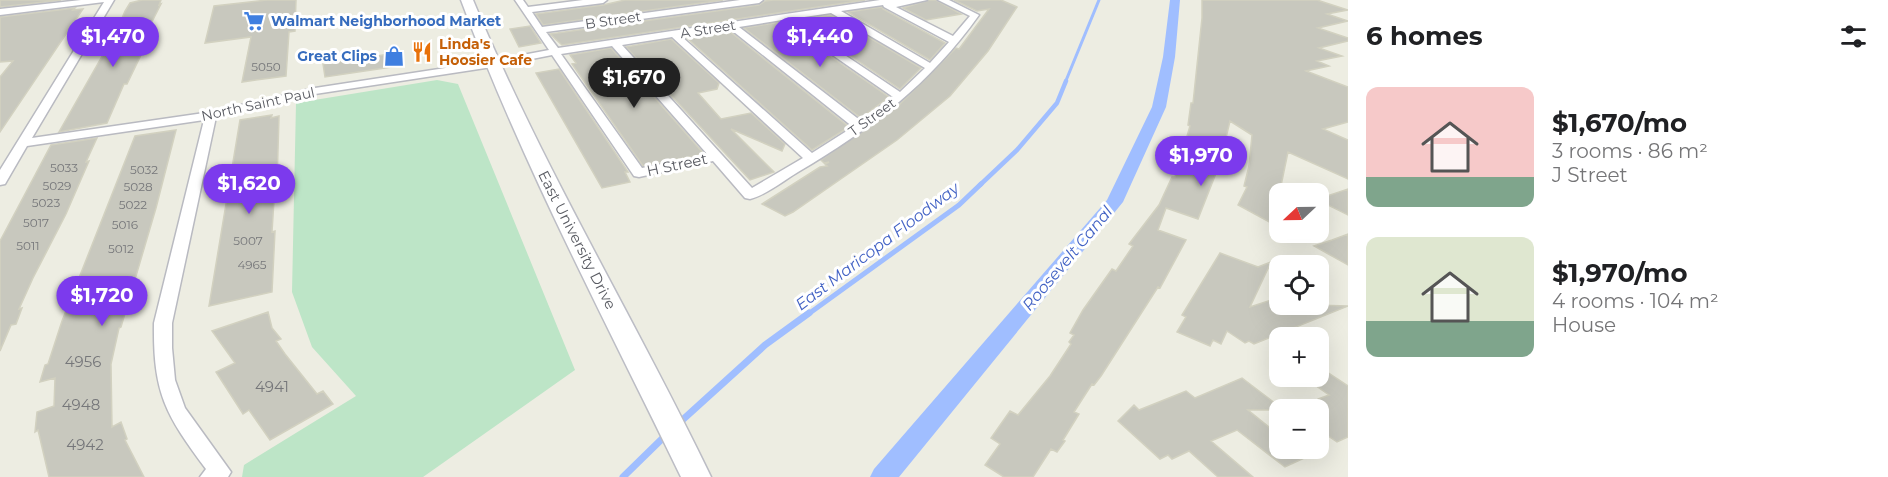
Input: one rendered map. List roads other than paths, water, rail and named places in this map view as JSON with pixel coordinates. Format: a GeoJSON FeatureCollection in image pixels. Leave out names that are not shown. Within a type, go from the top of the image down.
{"type":"FeatureCollection","features":[{"type":"Feature","properties":{"kind":"main road","name":"East University Drive"},"geometry":{"type":"LineString","coordinates":[[467,0],[492,64],[524,134],[696,477]]}},
{"type":"Feature","properties":{"kind":"street"},"geometry":{"type":"LineString","coordinates":[[0,12],[42,3],[103,0]]}},
{"type":"Feature","properties":{"kind":"street"},"geometry":{"type":"LineString","coordinates":[[0,181],[110,0]]}},
{"type":"Feature","properties":{"kind":"street"},"geometry":{"type":"LineString","coordinates":[[519,0],[556,54]]}},
{"type":"Feature","properties":{"kind":"street"},"geometry":{"type":"LineString","coordinates":[[525,10],[603,0]]}},
{"type":"Feature","properties":{"kind":"street","name":"B Street"},"geometry":{"type":"LineString","coordinates":[[539,30],[759,0]]}},
{"type":"Feature","properties":{"kind":"street","name":"A Street"},"geometry":{"type":"LineString","coordinates":[[885,4],[897,0]]}},
{"type":"Feature","properties":{"kind":"street","name":"A Street"},"geometry":{"type":"LineString","coordinates":[[492,64],[516,63],[556,54],[923,0]]}},
{"type":"Feature","properties":{"kind":"street","name":"T Street"},"geometry":{"type":"LineString","coordinates":[[716,157],[750,195],[861,127],[900,97],[932,68],[975,15],[942,0]]}},
{"type":"Feature","properties":{"kind":"street"},"geometry":{"type":"LineString","coordinates":[[885,4],[955,41]]}},
{"type":"Feature","properties":{"kind":"street"},"geometry":{"type":"LineString","coordinates":[[836,11],[932,68]]}},
{"type":"Feature","properties":{"kind":"street"},"geometry":{"type":"LineString","coordinates":[[785,19],[900,97]]}},
{"type":"Feature","properties":{"kind":"street"},"geometry":{"type":"LineString","coordinates":[[733,27],[861,127]]}},
{"type":"Feature","properties":{"kind":"street"},"geometry":{"type":"LineString","coordinates":[[677,36],[811,159]]}},
{"type":"Feature","properties":{"kind":"street"},"geometry":{"type":"LineString","coordinates":[[617,45],[716,157]]}},
{"type":"Feature","properties":{"kind":"street","name":"H Street"},"geometry":{"type":"LineString","coordinates":[[556,54],[639,173],[716,157]]}},
{"type":"Feature","properties":{"kind":"street","name":"North Saint Paul"},"geometry":{"type":"LineString","coordinates":[[24,143],[211,115],[315,91],[492,64]]}},
{"type":"Feature","properties":{"kind":"street"},"geometry":{"type":"LineString","coordinates":[[211,115],[163,323],[162,358],[168,389],[183,421],[215,474]]}},
{"type":"Feature","properties":{"kind":"waterway","name":"East Maricopa Floodway"},"geometry":{"type":"LineString","coordinates":[[1065,83],[1099,0]]}},
{"type":"Feature","properties":{"kind":"waterway","name":"Roosevelt Canal"},"geometry":{"type":"LineString","coordinates":[[883,477],[1115,202],[1159,107],[1169,57],[1175,0]]}},
{"type":"Feature","properties":{"kind":"waterway","name":"East Maricopa Floodway"},"geometry":{"type":"LineString","coordinates":[[980,185],[1017,150],[1057,103],[1066,81]]}},
{"type":"Feature","properties":{"kind":"waterway","name":"East Maricopa Floodway"},"geometry":{"type":"LineString","coordinates":[[807,315],[959,205],[981,184]]}},
{"type":"Feature","properties":{"kind":"waterway","name":"East Maricopa Floodway"},"geometry":{"type":"LineString","coordinates":[[678,424],[765,345],[809,313]]}},
{"type":"Feature","properties":{"kind":"waterway","name":"East Maricopa Floodway"},"geometry":{"type":"LineString","coordinates":[[623,477],[667,434]]}},
{"type":"Feature","properties":{"kind":"place","name":"Walmart Neighborhood Market"},"geometry":{"type":"Point","coordinates":[254,21]}},
{"type":"Feature","properties":{"kind":"place","name":"Linda's Hoosier Cafe"},"geometry":{"type":"Point","coordinates":[422,52]}},
{"type":"Feature","properties":{"kind":"place","name":"Great Clips"},"geometry":{"type":"Point","coordinates":[394,56]}}]}
